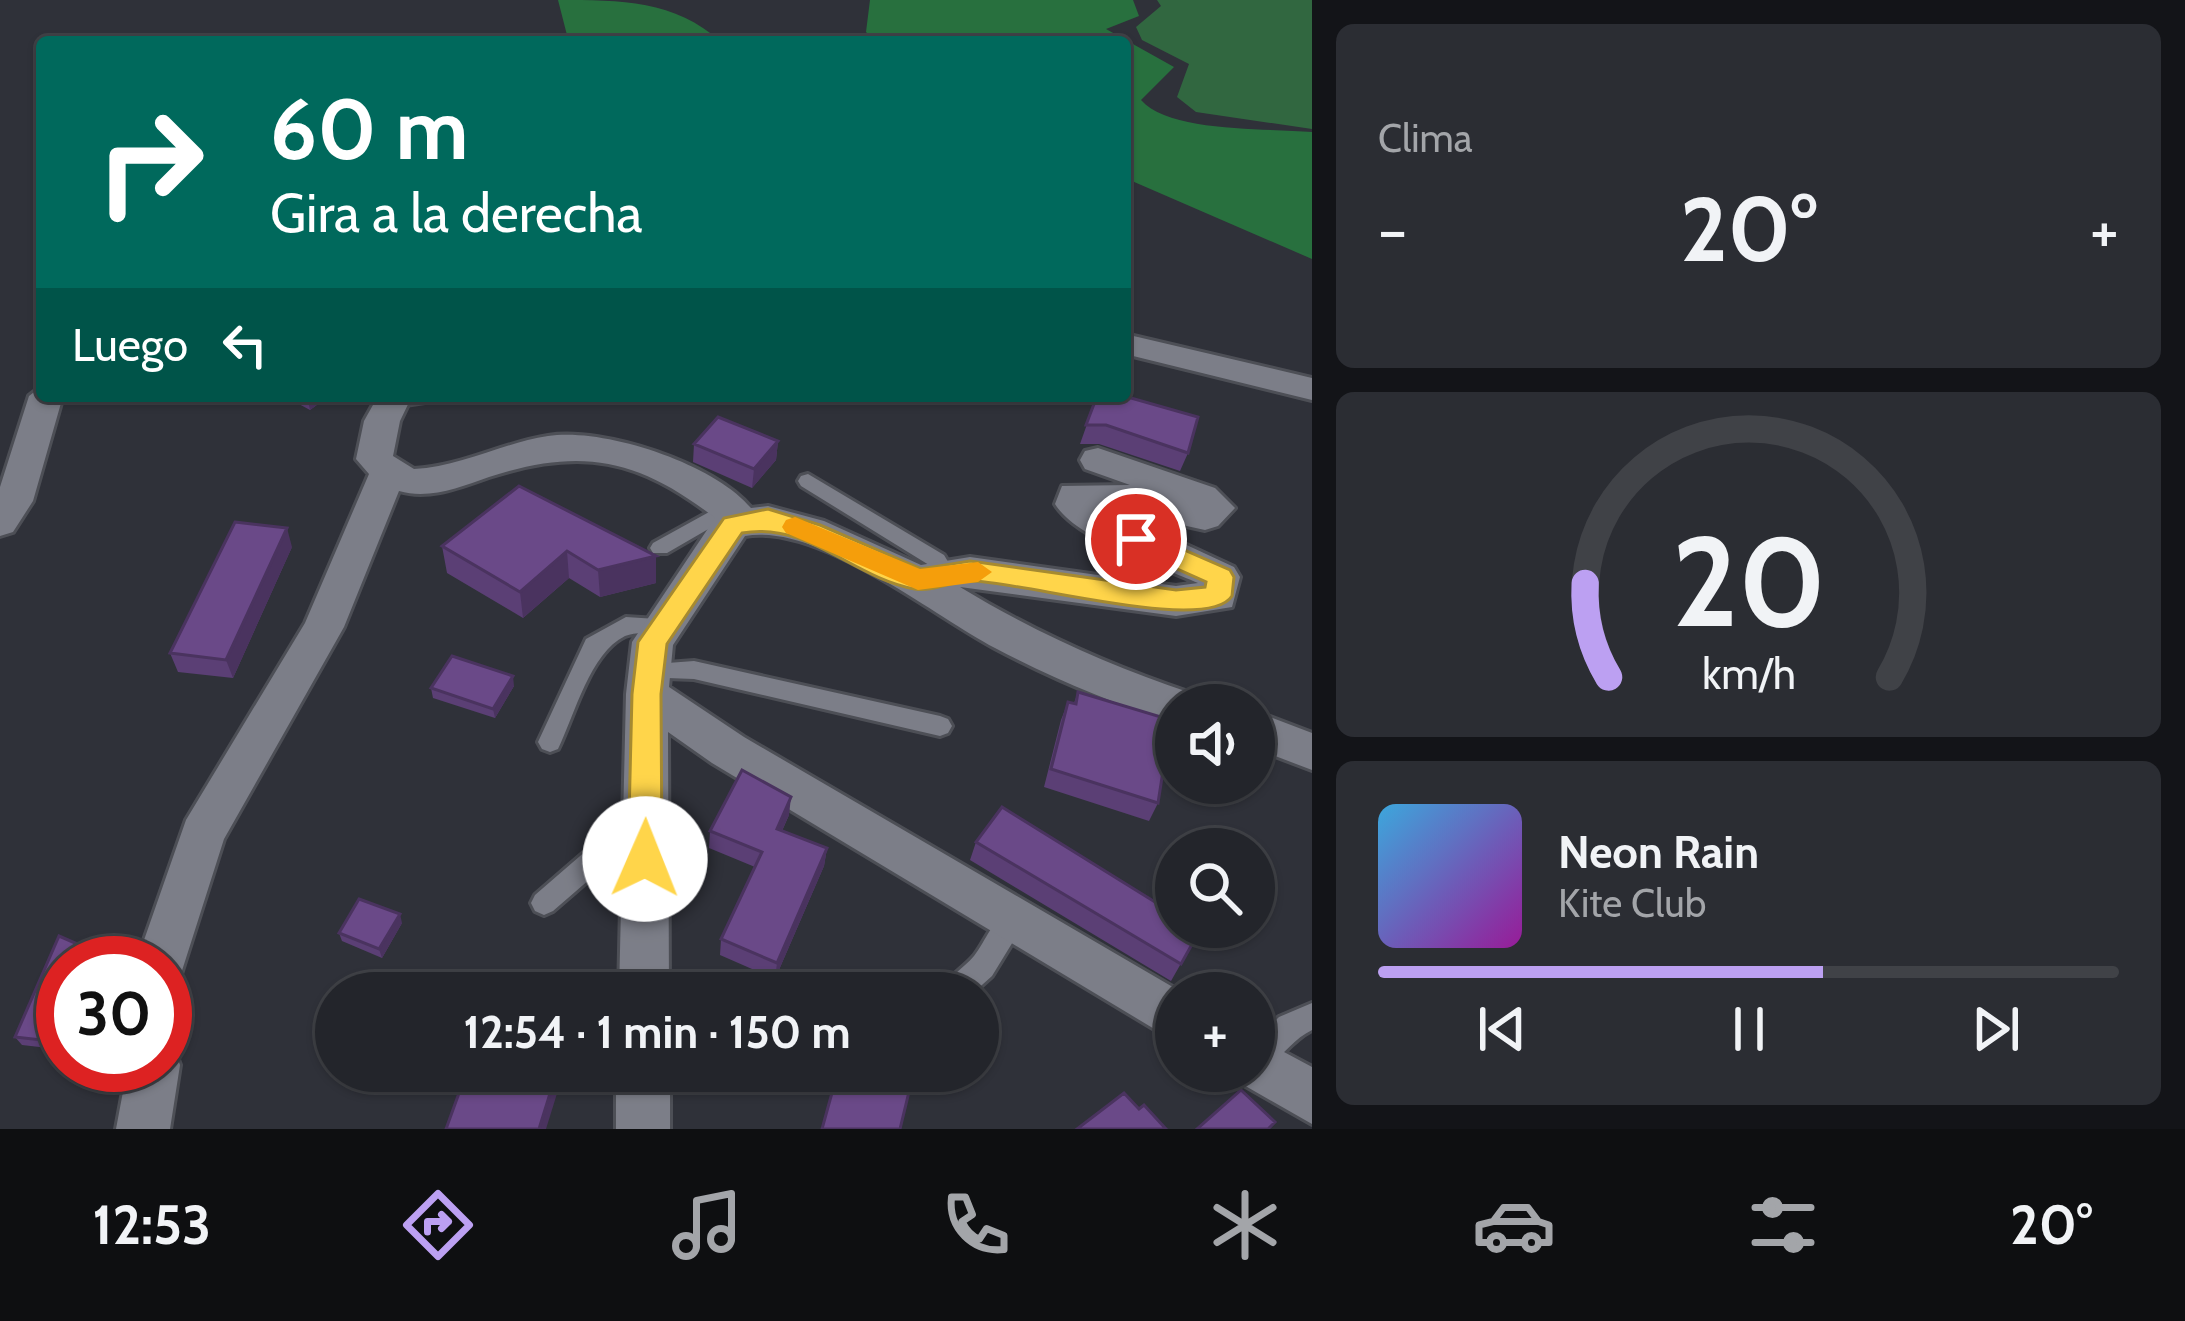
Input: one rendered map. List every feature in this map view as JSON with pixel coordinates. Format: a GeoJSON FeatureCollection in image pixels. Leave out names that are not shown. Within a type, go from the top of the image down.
{"type":"FeatureCollection","features":[{"type":"Feature","properties":{"kind":"street"},"geometry":{"type":"LineString","coordinates":[[1131,345],[1312,389]]}},
{"type":"Feature","properties":{"kind":"street"},"geometry":{"type":"LineString","coordinates":[[0,523],[14,500],[44,402]]}},
{"type":"Feature","properties":{"kind":"street"},"geometry":{"type":"LineString","coordinates":[[400,402],[382,421],[374,459],[388,472],[415,482],[550,448],[577,447],[634,460],[706,488],[731,516],[768,519],[811,531],[932,578],[1008,636],[1155,699]]}},
{"type":"Feature","properties":{"kind":"street"},"geometry":{"type":"LineString","coordinates":[[932,578],[970,571],[1176,601],[1218,596],[1220,577],[1106,525],[1075,504],[1076,495],[1127,497],[1205,517],[1216,508],[1202,497],[1099,460]]}},
{"type":"Feature","properties":{"kind":"street"},"geometry":{"type":"LineString","coordinates":[[170,936],[202,834],[324,627],[388,472]]}},
{"type":"Feature","properties":{"kind":"street"},"geometry":{"type":"LineString","coordinates":[[644,972],[652,642],[731,516]]}},
{"type":"Feature","properties":{"kind":"street"},"geometry":{"type":"LineString","coordinates":[[648,683],[728,750],[1155,1005]]}},
{"type":"Feature","properties":{"kind":"street"},"geometry":{"type":"LineString","coordinates":[[1275,737],[1312,752]]}},
{"type":"Feature","properties":{"kind":"street"},"geometry":{"type":"LineString","coordinates":[[1275,1074],[1312,1096]]}},
{"type":"Feature","properties":{"kind":"street"},"geometry":{"type":"LineString","coordinates":[[143,1129],[149,1092]]}},
{"type":"Feature","properties":{"kind":"street"},"geometry":{"type":"LineString","coordinates":[[643,1092],[643,1129]]}},
{"type":"Feature","properties":{"kind":"lane"},"geometry":{"type":"LineString","coordinates":[[808,481],[937,560],[932,578]]}},
{"type":"Feature","properties":{"kind":"lane"},"geometry":{"type":"LineString","coordinates":[[660,548],[731,516]]}},
{"type":"Feature","properties":{"kind":"lane"},"geometry":{"type":"LineString","coordinates":[[550,742],[594,645],[626,625],[664,626]]}},
{"type":"Feature","properties":{"kind":"lane"},"geometry":{"type":"LineString","coordinates":[[648,683],[694,670],[940,726]]}},
{"type":"Feature","properties":{"kind":"lane"},"geometry":{"type":"LineString","coordinates":[[544,903],[646,814]]}},
{"type":"Feature","properties":{"kind":"lane"},"geometry":{"type":"LineString","coordinates":[[977,972],[1012,922]]}},
{"type":"Feature","properties":{"kind":"lane"},"geometry":{"type":"LineString","coordinates":[[1275,1041],[1312,1016]]}},
{"type":"Feature","properties":{"kind":"green space"},"geometry":{"type":"Polygon","coordinates":[[[558,0],[646,5],[685,18],[713,36],[567,36],[558,0]]]}},
{"type":"Feature","properties":{"kind":"green space"},"geometry":{"type":"Polygon","coordinates":[[[870,0],[1133,0],[1139,16],[1106,29],[1119,36],[870,36],[866,32],[870,0]]]}},
{"type":"Feature","properties":{"kind":"green space"},"geometry":{"type":"Polygon","coordinates":[[[1157,0],[1312,0],[1312,129],[1196,112],[1177,97],[1189,64],[1142,40],[1136,27],[1161,6],[1157,0]]]}},
{"type":"Feature","properties":{"kind":"green space"},"geometry":{"type":"Polygon","coordinates":[[[1131,43],[1174,67],[1141,100],[1155,111],[1196,124],[1312,132],[1312,259],[1131,181],[1131,43]]]}},
{"type":"Feature","properties":{"kind":"building"},"geometry":{"type":"Polygon","coordinates":[[[1131,398],[1198,417],[1188,453],[1106,425],[1086,425],[1095,402],[1131,402],[1131,398]]]}},
{"type":"Feature","properties":{"kind":"building"},"geometry":{"type":"Polygon","coordinates":[[[718,417],[778,441],[754,469],[694,444],[718,417]]]}},
{"type":"Feature","properties":{"kind":"building"},"geometry":{"type":"Polygon","coordinates":[[[519,486],[656,556],[598,570],[567,551],[520,592],[442,546],[519,486]]]}},
{"type":"Feature","properties":{"kind":"building"},"geometry":{"type":"Polygon","coordinates":[[[235,522],[287,528],[226,660],[170,653],[235,522]]]}},
{"type":"Feature","properties":{"kind":"building"},"geometry":{"type":"Polygon","coordinates":[[[452,656],[513,676],[493,709],[431,688],[452,656]]]}},
{"type":"Feature","properties":{"kind":"building"},"geometry":{"type":"Polygon","coordinates":[[[1078,692],[1155,715],[1155,802],[1051,769],[1068,702],[1076,704],[1078,692]]]}},
{"type":"Feature","properties":{"kind":"building"},"geometry":{"type":"Polygon","coordinates":[[[742,770],[791,797],[777,829],[827,848],[777,963],[721,939],[762,852],[710,831],[742,770]]]}},
{"type":"Feature","properties":{"kind":"building"},"geometry":{"type":"Polygon","coordinates":[[[1002,807],[1155,902],[1155,948],[1190,948],[1181,964],[976,842],[1002,807]]]}},
{"type":"Feature","properties":{"kind":"building"},"geometry":{"type":"Polygon","coordinates":[[[359,899],[400,914],[379,949],[339,933],[359,899]]]}},
{"type":"Feature","properties":{"kind":"building"},"geometry":{"type":"Polygon","coordinates":[[[36,989],[36,1039],[15,1037],[36,989]]]}},
{"type":"Feature","properties":{"kind":"building"},"geometry":{"type":"Polygon","coordinates":[[[459,1092],[550,1092],[539,1129],[446,1129],[459,1092]]]}},
{"type":"Feature","properties":{"kind":"building"},"geometry":{"type":"Polygon","coordinates":[[[832,1092],[909,1092],[900,1129],[822,1129],[832,1092]]]}},
{"type":"Feature","properties":{"kind":"building"},"geometry":{"type":"Polygon","coordinates":[[[1239,1092],[1275,1122],[1268,1129],[1197,1129],[1239,1092]]]}},
{"type":"Feature","properties":{"kind":"building"},"geometry":{"type":"Polygon","coordinates":[[[1124,1093],[1139,1109],[1144,1105],[1166,1129],[1077,1129],[1124,1093]]]}},
{"type":"Feature","properties":{"kind":"slow traffic"},"geometry":{"type":"LineString","coordinates":[[795,527],[918,580],[978,572]]}},
{"type":"Feature","properties":{"kind":"route"},"geometry":{"type":"LineString","coordinates":[[645,859],[646,694],[652,642],[733,525],[768,519],[811,531],[918,580],[970,571],[1176,601],[1218,596],[1220,577],[1136,539]]}}]}
